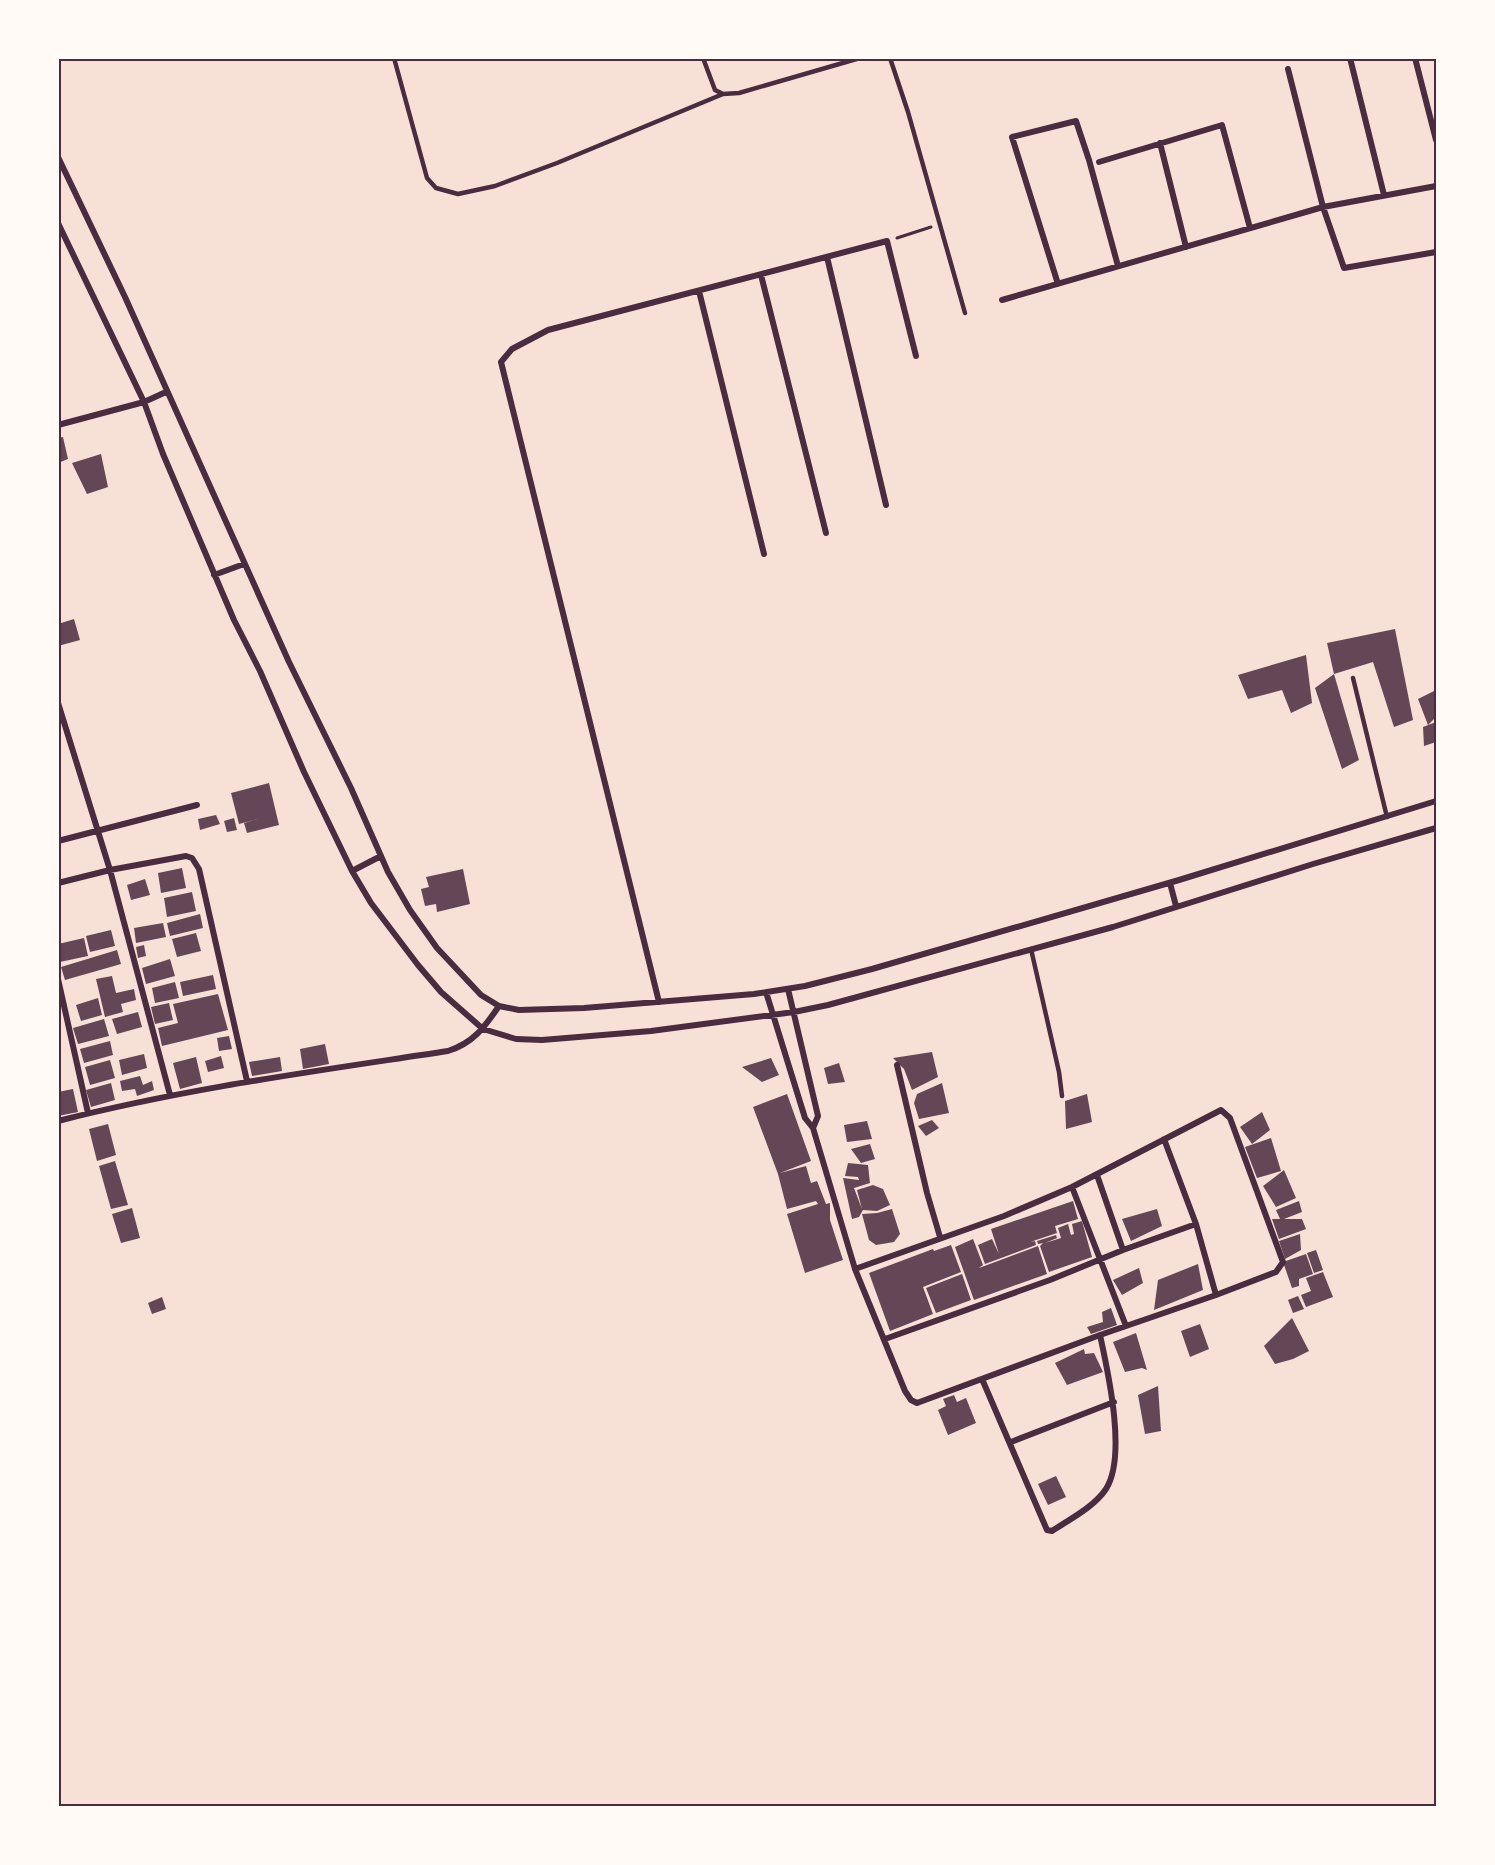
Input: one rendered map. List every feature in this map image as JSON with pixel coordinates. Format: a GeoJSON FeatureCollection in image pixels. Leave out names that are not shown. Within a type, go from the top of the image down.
{"type":"FeatureCollection","features":[{"type":"Feature","properties":{"kind":"street"},"geometry":{"type":"LineString","coordinates":[[1350,58],[1384,195]]}},
{"type":"Feature","properties":{"kind":"street"},"geometry":{"type":"LineString","coordinates":[[1415,58],[1437,140]]}},
{"type":"Feature","properties":{"kind":"street"},"geometry":{"type":"LineString","coordinates":[[1288,69],[1323,207],[1344,268],[1437,252]]}},
{"type":"Feature","properties":{"kind":"street"},"geometry":{"type":"LineString","coordinates":[[1058,284],[1012,137],[1076,121],[1118,266]]}},
{"type":"Feature","properties":{"kind":"street"},"geometry":{"type":"LineString","coordinates":[[1099,162],[1221,125],[1250,228]]}},
{"type":"Feature","properties":{"kind":"street"},"geometry":{"type":"LineString","coordinates":[[1160,143],[1186,247]]}},
{"type":"Feature","properties":{"kind":"street"},"geometry":{"type":"LineString","coordinates":[[58,157],[124,297],[244,564],[381,856],[410,910],[437,948],[481,995],[499,1006],[519,1010],[658,1002],[805,986],[872,969],[1170,883],[1437,801]]}},
{"type":"Feature","properties":{"kind":"street"},"geometry":{"type":"LineString","coordinates":[[1002,300],[1323,207],[1437,186]]}},
{"type":"Feature","properties":{"kind":"street"},"geometry":{"type":"LineString","coordinates":[[58,222],[144,402],[214,576],[352,871],[371,903],[418,966],[441,992],[483,1029],[516,1039],[542,1040],[651,1031],[774,1015],[828,1005],[1113,927],[1437,828]]}},
{"type":"Feature","properties":{"kind":"street"},"geometry":{"type":"LineString","coordinates":[[658,1002],[501,362],[512,349],[548,330],[887,241],[916,356]]}},
{"type":"Feature","properties":{"kind":"street"},"geometry":{"type":"LineString","coordinates":[[827,257],[885,505]]}},
{"type":"Feature","properties":{"kind":"street"},"geometry":{"type":"LineString","coordinates":[[761,275],[826,533]]}},
{"type":"Feature","properties":{"kind":"street"},"geometry":{"type":"LineString","coordinates":[[699,291],[764,554]]}},
{"type":"Feature","properties":{"kind":"street"},"geometry":{"type":"LineString","coordinates":[[58,424],[144,402],[166,392]]}},
{"type":"Feature","properties":{"kind":"street"},"geometry":{"type":"LineString","coordinates":[[214,576],[244,564]]}},
{"type":"Feature","properties":{"kind":"street"},"geometry":{"type":"LineString","coordinates":[[58,703],[110,870],[170,1095]]}},
{"type":"Feature","properties":{"kind":"street"},"geometry":{"type":"LineString","coordinates":[[58,841],[197,806]]}},
{"type":"Feature","properties":{"kind":"street"},"geometry":{"type":"LineString","coordinates":[[58,884],[110,870],[186,856],[192,858],[196,863],[247,1081]]}},
{"type":"Feature","properties":{"kind":"street"},"geometry":{"type":"LineString","coordinates":[[352,871],[381,856]]}},
{"type":"Feature","properties":{"kind":"street"},"geometry":{"type":"LineString","coordinates":[[1170,883],[1176,906]]}},
{"type":"Feature","properties":{"kind":"street"},"geometry":{"type":"LineString","coordinates":[[58,979],[88,1113]]}},
{"type":"Feature","properties":{"kind":"street"},"geometry":{"type":"LineString","coordinates":[[788,989],[818,1116],[813,1128]]}},
{"type":"Feature","properties":{"kind":"street"},"geometry":{"type":"LineString","coordinates":[[766,992],[805,1118],[813,1128],[855,1269],[905,1391],[911,1400],[917,1403],[1276,1272],[1282,1265],[1282,1257],[1233,1126],[1226,1112],[1221,1110],[1072,1187],[1004,1216],[855,1269]]}},
{"type":"Feature","properties":{"kind":"street"},"geometry":{"type":"LineString","coordinates":[[58,1121],[170,1095],[247,1081],[448,1051],[474,1039],[499,1006]]}},
{"type":"Feature","properties":{"kind":"street"},"geometry":{"type":"LineString","coordinates":[[897,1065],[927,1193],[940,1237]]}},
{"type":"Feature","properties":{"kind":"street"},"geometry":{"type":"LineString","coordinates":[[1164,1139],[1196,1224],[1216,1295]]}},
{"type":"Feature","properties":{"kind":"street"},"geometry":{"type":"LineString","coordinates":[[1097,1175],[1123,1250]]}},
{"type":"Feature","properties":{"kind":"street"},"geometry":{"type":"LineString","coordinates":[[1072,1187],[1126,1326]]}},
{"type":"Feature","properties":{"kind":"street"},"geometry":{"type":"LineString","coordinates":[[885,1339],[1050,1280],[1123,1250],[1196,1224]]}},
{"type":"Feature","properties":{"kind":"street"},"geometry":{"type":"LineString","coordinates":[[982,1379],[1047,1530],[1052,1531],[1098,1498],[1106,1490],[1112,1476],[1115,1457],[1114,1402],[1100,1335]]}},
{"type":"Feature","properties":{"kind":"street"},"geometry":{"type":"LineString","coordinates":[[1011,1442],[1114,1402]]}},
{"type":"Feature","properties":{"kind":"lane"},"geometry":{"type":"LineString","coordinates":[[394,58],[427,178],[436,188],[458,195],[495,186],[557,163],[723,94],[739,93],[860,58]]}},
{"type":"Feature","properties":{"kind":"lane"},"geometry":{"type":"LineString","coordinates":[[703,58],[715,90],[723,94]]}},
{"type":"Feature","properties":{"kind":"lane"},"geometry":{"type":"LineString","coordinates":[[890,58],[941,224],[965,313]]}},
{"type":"Feature","properties":{"kind":"lane"},"geometry":{"type":"LineString","coordinates":[[1353,678],[1387,817]]}},
{"type":"Feature","properties":{"kind":"lane"},"geometry":{"type":"LineString","coordinates":[[1031,949],[1053,1041],[1062,1096]]}},
{"type":"Feature","properties":{"kind":"path"},"geometry":{"type":"LineString","coordinates":[[887,241],[941,224]]}},
{"type":"Feature","properties":{"kind":"building"},"geometry":{"type":"Polygon","coordinates":[[[63,437],[68,459],[58,463],[58,438],[63,437]]]}},
{"type":"Feature","properties":{"kind":"building"},"geometry":{"type":"Polygon","coordinates":[[[101,454],[108,487],[87,494],[72,463],[101,454]]]}},
{"type":"Feature","properties":{"kind":"building"},"geometry":{"type":"Polygon","coordinates":[[[74,619],[80,640],[58,646],[58,624],[74,619]]]}},
{"type":"Feature","properties":{"kind":"building"},"geometry":{"type":"Polygon","coordinates":[[[1395,629],[1413,720],[1394,727],[1373,662],[1334,674],[1327,643],[1395,629]]]}},
{"type":"Feature","properties":{"kind":"building"},"geometry":{"type":"Polygon","coordinates":[[[1306,655],[1312,703],[1291,713],[1282,690],[1248,699],[1238,675],[1306,655]]]}},
{"type":"Feature","properties":{"kind":"building"},"geometry":{"type":"Polygon","coordinates":[[[1334,674],[1359,760],[1342,769],[1315,688],[1334,674]]]}},
{"type":"Feature","properties":{"kind":"building"},"geometry":{"type":"Polygon","coordinates":[[[1436,690],[1436,717],[1428,725],[1418,699],[1436,690]]]}},
{"type":"Feature","properties":{"kind":"building"},"geometry":{"type":"Polygon","coordinates":[[[1436,722],[1436,742],[1424,746],[1423,727],[1436,722]]]}},
{"type":"Feature","properties":{"kind":"building"},"geometry":{"type":"Polygon","coordinates":[[[269,783],[279,825],[247,833],[244,823],[258,819],[239,824],[231,793],[269,783]]]}},
{"type":"Feature","properties":{"kind":"building"},"geometry":{"type":"Polygon","coordinates":[[[216,815],[220,824],[200,830],[198,819],[216,815]]]}},
{"type":"Feature","properties":{"kind":"building"},"geometry":{"type":"Polygon","coordinates":[[[234,818],[237,830],[227,832],[224,821],[234,818]]]}},
{"type":"Feature","properties":{"kind":"building"},"geometry":{"type":"Polygon","coordinates":[[[182,868],[186,888],[161,893],[158,873],[182,868]]]}},
{"type":"Feature","properties":{"kind":"building"},"geometry":{"type":"Polygon","coordinates":[[[463,869],[470,904],[437,912],[436,904],[425,906],[421,889],[429,887],[426,877],[463,869]]]}},
{"type":"Feature","properties":{"kind":"building"},"geometry":{"type":"Polygon","coordinates":[[[145,879],[150,895],[131,900],[127,885],[145,879]]]}},
{"type":"Feature","properties":{"kind":"building"},"geometry":{"type":"Polygon","coordinates":[[[192,892],[196,911],[167,917],[164,898],[192,892]]]}},
{"type":"Feature","properties":{"kind":"building"},"geometry":{"type":"Polygon","coordinates":[[[200,914],[203,928],[170,936],[167,923],[200,914]]]}},
{"type":"Feature","properties":{"kind":"building"},"geometry":{"type":"Polygon","coordinates":[[[163,923],[166,937],[136,943],[134,928],[163,923]]]}},
{"type":"Feature","properties":{"kind":"building"},"geometry":{"type":"Polygon","coordinates":[[[111,930],[115,946],[90,952],[86,936],[111,930]]]}},
{"type":"Feature","properties":{"kind":"building"},"geometry":{"type":"Polygon","coordinates":[[[196,933],[201,951],[177,957],[172,939],[196,933]]]}},
{"type":"Feature","properties":{"kind":"building"},"geometry":{"type":"Polygon","coordinates":[[[84,938],[88,956],[60,962],[58,944],[84,938]]]}},
{"type":"Feature","properties":{"kind":"building"},"geometry":{"type":"Polygon","coordinates":[[[144,945],[146,956],[138,958],[136,947],[144,945]]]}},
{"type":"Feature","properties":{"kind":"building"},"geometry":{"type":"Polygon","coordinates":[[[117,950],[121,964],[65,980],[61,967],[117,950]]]}},
{"type":"Feature","properties":{"kind":"building"},"geometry":{"type":"Polygon","coordinates":[[[170,959],[175,976],[146,984],[142,968],[170,959]]]}},
{"type":"Feature","properties":{"kind":"building"},"geometry":{"type":"Polygon","coordinates":[[[213,975],[216,989],[183,996],[180,982],[213,975]]]}},
{"type":"Feature","properties":{"kind":"building"},"geometry":{"type":"Polygon","coordinates":[[[112,976],[116,993],[134,989],[136,1000],[121,1004],[123,1012],[105,1017],[96,979],[112,976]]]}},
{"type":"Feature","properties":{"kind":"building"},"geometry":{"type":"Polygon","coordinates":[[[175,982],[179,998],[155,1003],[152,988],[175,982]]]}},
{"type":"Feature","properties":{"kind":"building"},"geometry":{"type":"Polygon","coordinates":[[[218,994],[228,1030],[162,1046],[158,1028],[178,1023],[173,1004],[218,994]]]}},
{"type":"Feature","properties":{"kind":"building"},"geometry":{"type":"Polygon","coordinates":[[[98,998],[102,1015],[81,1021],[76,1005],[98,998]]]}},
{"type":"Feature","properties":{"kind":"building"},"geometry":{"type":"Polygon","coordinates":[[[169,1003],[173,1020],[155,1024],[151,1007],[169,1003]]]}},
{"type":"Feature","properties":{"kind":"building"},"geometry":{"type":"Polygon","coordinates":[[[138,1012],[142,1027],[117,1034],[112,1019],[138,1012]]]}},
{"type":"Feature","properties":{"kind":"building"},"geometry":{"type":"Polygon","coordinates":[[[104,1019],[109,1036],[78,1044],[73,1028],[104,1019]]]}},
{"type":"Feature","properties":{"kind":"building"},"geometry":{"type":"Polygon","coordinates":[[[229,1036],[232,1049],[219,1051],[217,1038],[229,1036]]]}},
{"type":"Feature","properties":{"kind":"building"},"geometry":{"type":"Polygon","coordinates":[[[110,1041],[113,1055],[84,1063],[80,1049],[110,1041]]]}},
{"type":"Feature","properties":{"kind":"building"},"geometry":{"type":"Polygon","coordinates":[[[325,1044],[329,1064],[303,1069],[300,1049],[325,1044]]]}},
{"type":"Feature","properties":{"kind":"building"},"geometry":{"type":"Polygon","coordinates":[[[932,1052],[938,1077],[912,1090],[904,1069],[893,1058],[932,1052]]]}},
{"type":"Feature","properties":{"kind":"building"},"geometry":{"type":"Polygon","coordinates":[[[144,1054],[147,1068],[122,1075],[119,1060],[144,1054]]]}},
{"type":"Feature","properties":{"kind":"building"},"geometry":{"type":"Polygon","coordinates":[[[221,1056],[224,1068],[208,1072],[205,1061],[221,1056]]]}},
{"type":"Feature","properties":{"kind":"building"},"geometry":{"type":"Polygon","coordinates":[[[196,1057],[202,1083],[180,1089],[173,1063],[196,1057]]]}},
{"type":"Feature","properties":{"kind":"building"},"geometry":{"type":"Polygon","coordinates":[[[280,1057],[282,1071],[252,1076],[249,1062],[280,1057]]]}},
{"type":"Feature","properties":{"kind":"building"},"geometry":{"type":"Polygon","coordinates":[[[771,1058],[779,1075],[762,1082],[742,1067],[771,1058]]]}},
{"type":"Feature","properties":{"kind":"building"},"geometry":{"type":"Polygon","coordinates":[[[110,1060],[115,1078],[90,1085],[85,1067],[110,1060]]]}},
{"type":"Feature","properties":{"kind":"building"},"geometry":{"type":"Polygon","coordinates":[[[839,1063],[845,1082],[828,1084],[824,1068],[839,1063]]]}},
{"type":"Feature","properties":{"kind":"building"},"geometry":{"type":"Polygon","coordinates":[[[140,1076],[143,1085],[152,1081],[154,1090],[137,1096],[135,1089],[122,1091],[120,1081],[140,1076]]]}},
{"type":"Feature","properties":{"kind":"building"},"geometry":{"type":"Polygon","coordinates":[[[111,1083],[115,1100],[91,1107],[86,1090],[111,1083]]]}},
{"type":"Feature","properties":{"kind":"building"},"geometry":{"type":"Polygon","coordinates":[[[942,1083],[949,1113],[919,1119],[914,1103],[917,1094],[942,1083]]]}},
{"type":"Feature","properties":{"kind":"building"},"geometry":{"type":"Polygon","coordinates":[[[73,1089],[78,1112],[58,1116],[58,1092],[73,1089]]]}},
{"type":"Feature","properties":{"kind":"building"},"geometry":{"type":"Polygon","coordinates":[[[787,1094],[811,1161],[780,1173],[806,1166],[811,1183],[817,1181],[826,1204],[830,1203],[830,1220],[843,1260],[805,1273],[787,1214],[818,1204],[816,1201],[787,1209],[778,1174],[753,1107],[787,1094]]]}},
{"type":"Feature","properties":{"kind":"building"},"geometry":{"type":"Polygon","coordinates":[[[1087,1094],[1092,1122],[1066,1129],[1065,1101],[1087,1094]]]}},
{"type":"Feature","properties":{"kind":"building"},"geometry":{"type":"Polygon","coordinates":[[[1262,1112],[1270,1130],[1252,1144],[1240,1127],[1262,1112]]]}},
{"type":"Feature","properties":{"kind":"building"},"geometry":{"type":"Polygon","coordinates":[[[932,1120],[939,1128],[926,1136],[918,1126],[932,1120]]]}},
{"type":"Feature","properties":{"kind":"building"},"geometry":{"type":"Polygon","coordinates":[[[867,1121],[872,1139],[847,1142],[844,1125],[867,1121]]]}},
{"type":"Feature","properties":{"kind":"building"},"geometry":{"type":"Polygon","coordinates":[[[108,1124],[116,1155],[97,1161],[89,1129],[108,1124]]]}},
{"type":"Feature","properties":{"kind":"building"},"geometry":{"type":"Polygon","coordinates":[[[1271,1138],[1281,1171],[1257,1178],[1245,1147],[1271,1138]]]}},
{"type":"Feature","properties":{"kind":"building"},"geometry":{"type":"Polygon","coordinates":[[[870,1144],[875,1159],[861,1163],[851,1149],[870,1144]]]}},
{"type":"Feature","properties":{"kind":"building"},"geometry":{"type":"Polygon","coordinates":[[[115,1161],[128,1205],[111,1209],[99,1166],[115,1161]]]}},
{"type":"Feature","properties":{"kind":"building"},"geometry":{"type":"Polygon","coordinates":[[[848,1163],[868,1165],[870,1183],[854,1188],[862,1209],[857,1190],[873,1185],[883,1189],[890,1205],[877,1211],[863,1210],[859,1217],[852,1219],[843,1178],[859,1180],[858,1177],[845,1176],[848,1163]]]}},
{"type":"Feature","properties":{"kind":"building"},"geometry":{"type":"Polygon","coordinates":[[[1284,1170],[1296,1198],[1276,1207],[1263,1186],[1284,1170]]]}},
{"type":"Feature","properties":{"kind":"building"},"geometry":{"type":"Polygon","coordinates":[[[1073,1201],[1078,1219],[1055,1226],[1057,1233],[1030,1242],[1035,1241],[1036,1245],[985,1264],[978,1245],[992,1239],[999,1254],[991,1229],[1073,1201]]]}},
{"type":"Feature","properties":{"kind":"building"},"geometry":{"type":"Polygon","coordinates":[[[1299,1201],[1302,1212],[1284,1219],[1302,1219],[1306,1229],[1279,1239],[1272,1219],[1280,1219],[1276,1210],[1299,1201]]]}},
{"type":"Feature","properties":{"kind":"building"},"geometry":{"type":"Polygon","coordinates":[[[132,1208],[140,1238],[121,1243],[112,1214],[132,1208]]]}},
{"type":"Feature","properties":{"kind":"building"},"geometry":{"type":"Polygon","coordinates":[[[892,1209],[900,1234],[894,1242],[876,1245],[869,1240],[862,1214],[892,1209]]]}},
{"type":"Feature","properties":{"kind":"building"},"geometry":{"type":"Polygon","coordinates":[[[1157,1209],[1162,1226],[1131,1241],[1122,1219],[1157,1209]]]}},
{"type":"Feature","properties":{"kind":"building"},"geometry":{"type":"Polygon","coordinates":[[[1082,1221],[1092,1257],[1049,1272],[1040,1246],[1043,1243],[1038,1244],[1037,1241],[1056,1235],[1057,1238],[1045,1243],[1061,1238],[1058,1228],[1068,1224],[1071,1235],[1074,1234],[1072,1224],[1082,1221]]]}},
{"type":"Feature","properties":{"kind":"building"},"geometry":{"type":"Polygon","coordinates":[[[1300,1234],[1301,1250],[1285,1259],[1279,1241],[1300,1234]]]}},
{"type":"Feature","properties":{"kind":"building"},"geometry":{"type":"Polygon","coordinates":[[[973,1239],[983,1265],[979,1268],[1038,1246],[1047,1274],[974,1300],[955,1247],[973,1239]]]}},
{"type":"Feature","properties":{"kind":"building"},"geometry":{"type":"Polygon","coordinates":[[[951,1245],[961,1272],[923,1287],[933,1314],[890,1331],[869,1273],[933,1249],[934,1251],[951,1245]]]}},
{"type":"Feature","properties":{"kind":"building"},"geometry":{"type":"Polygon","coordinates":[[[1316,1250],[1323,1270],[1314,1273],[1307,1253],[1316,1250]]]}},
{"type":"Feature","properties":{"kind":"building"},"geometry":{"type":"Polygon","coordinates":[[[1306,1254],[1313,1274],[1299,1279],[1299,1286],[1292,1288],[1283,1262],[1306,1254]]]}},
{"type":"Feature","properties":{"kind":"building"},"geometry":{"type":"Polygon","coordinates":[[[1198,1264],[1203,1290],[1154,1310],[1158,1280],[1198,1264]]]}},
{"type":"Feature","properties":{"kind":"building"},"geometry":{"type":"Polygon","coordinates":[[[1139,1268],[1143,1283],[1122,1295],[1113,1280],[1139,1268]]]}},
{"type":"Feature","properties":{"kind":"building"},"geometry":{"type":"Polygon","coordinates":[[[1323,1272],[1333,1297],[1306,1307],[1301,1295],[1311,1291],[1306,1278],[1323,1272]]]}},
{"type":"Feature","properties":{"kind":"building"},"geometry":{"type":"Polygon","coordinates":[[[962,1274],[971,1300],[936,1313],[926,1288],[962,1274]]]}},
{"type":"Feature","properties":{"kind":"building"},"geometry":{"type":"Polygon","coordinates":[[[1298,1296],[1304,1309],[1293,1313],[1288,1300],[1298,1296]]]}},
{"type":"Feature","properties":{"kind":"building"},"geometry":{"type":"Polygon","coordinates":[[[162,1297],[166,1309],[152,1314],[148,1303],[162,1297]]]}},
{"type":"Feature","properties":{"kind":"building"},"geometry":{"type":"Polygon","coordinates":[[[1111,1308],[1117,1325],[1091,1334],[1087,1327],[1103,1322],[1102,1312],[1111,1308]]]}},
{"type":"Feature","properties":{"kind":"building"},"geometry":{"type":"Polygon","coordinates":[[[1292,1318],[1309,1351],[1275,1364],[1264,1346],[1292,1318]]]}},
{"type":"Feature","properties":{"kind":"building"},"geometry":{"type":"Polygon","coordinates":[[[1200,1324],[1209,1349],[1190,1357],[1181,1331],[1200,1324]]]}},
{"type":"Feature","properties":{"kind":"building"},"geometry":{"type":"Polygon","coordinates":[[[1136,1333],[1147,1370],[1142,1368],[1125,1372],[1113,1342],[1136,1333]]]}},
{"type":"Feature","properties":{"kind":"building"},"geometry":{"type":"Polygon","coordinates":[[[1084,1349],[1085,1354],[1094,1353],[1103,1372],[1067,1385],[1055,1363],[1084,1349]]]}},
{"type":"Feature","properties":{"kind":"building"},"geometry":{"type":"Polygon","coordinates":[[[1158,1386],[1161,1431],[1145,1434],[1138,1395],[1158,1386]]]}},
{"type":"Feature","properties":{"kind":"building"},"geometry":{"type":"Polygon","coordinates":[[[954,1395],[957,1402],[966,1398],[976,1423],[948,1435],[938,1410],[946,1406],[943,1399],[954,1395]]]}},
{"type":"Feature","properties":{"kind":"building"},"geometry":{"type":"Polygon","coordinates":[[[1056,1476],[1066,1497],[1048,1505],[1038,1484],[1056,1476]]]}}]}
